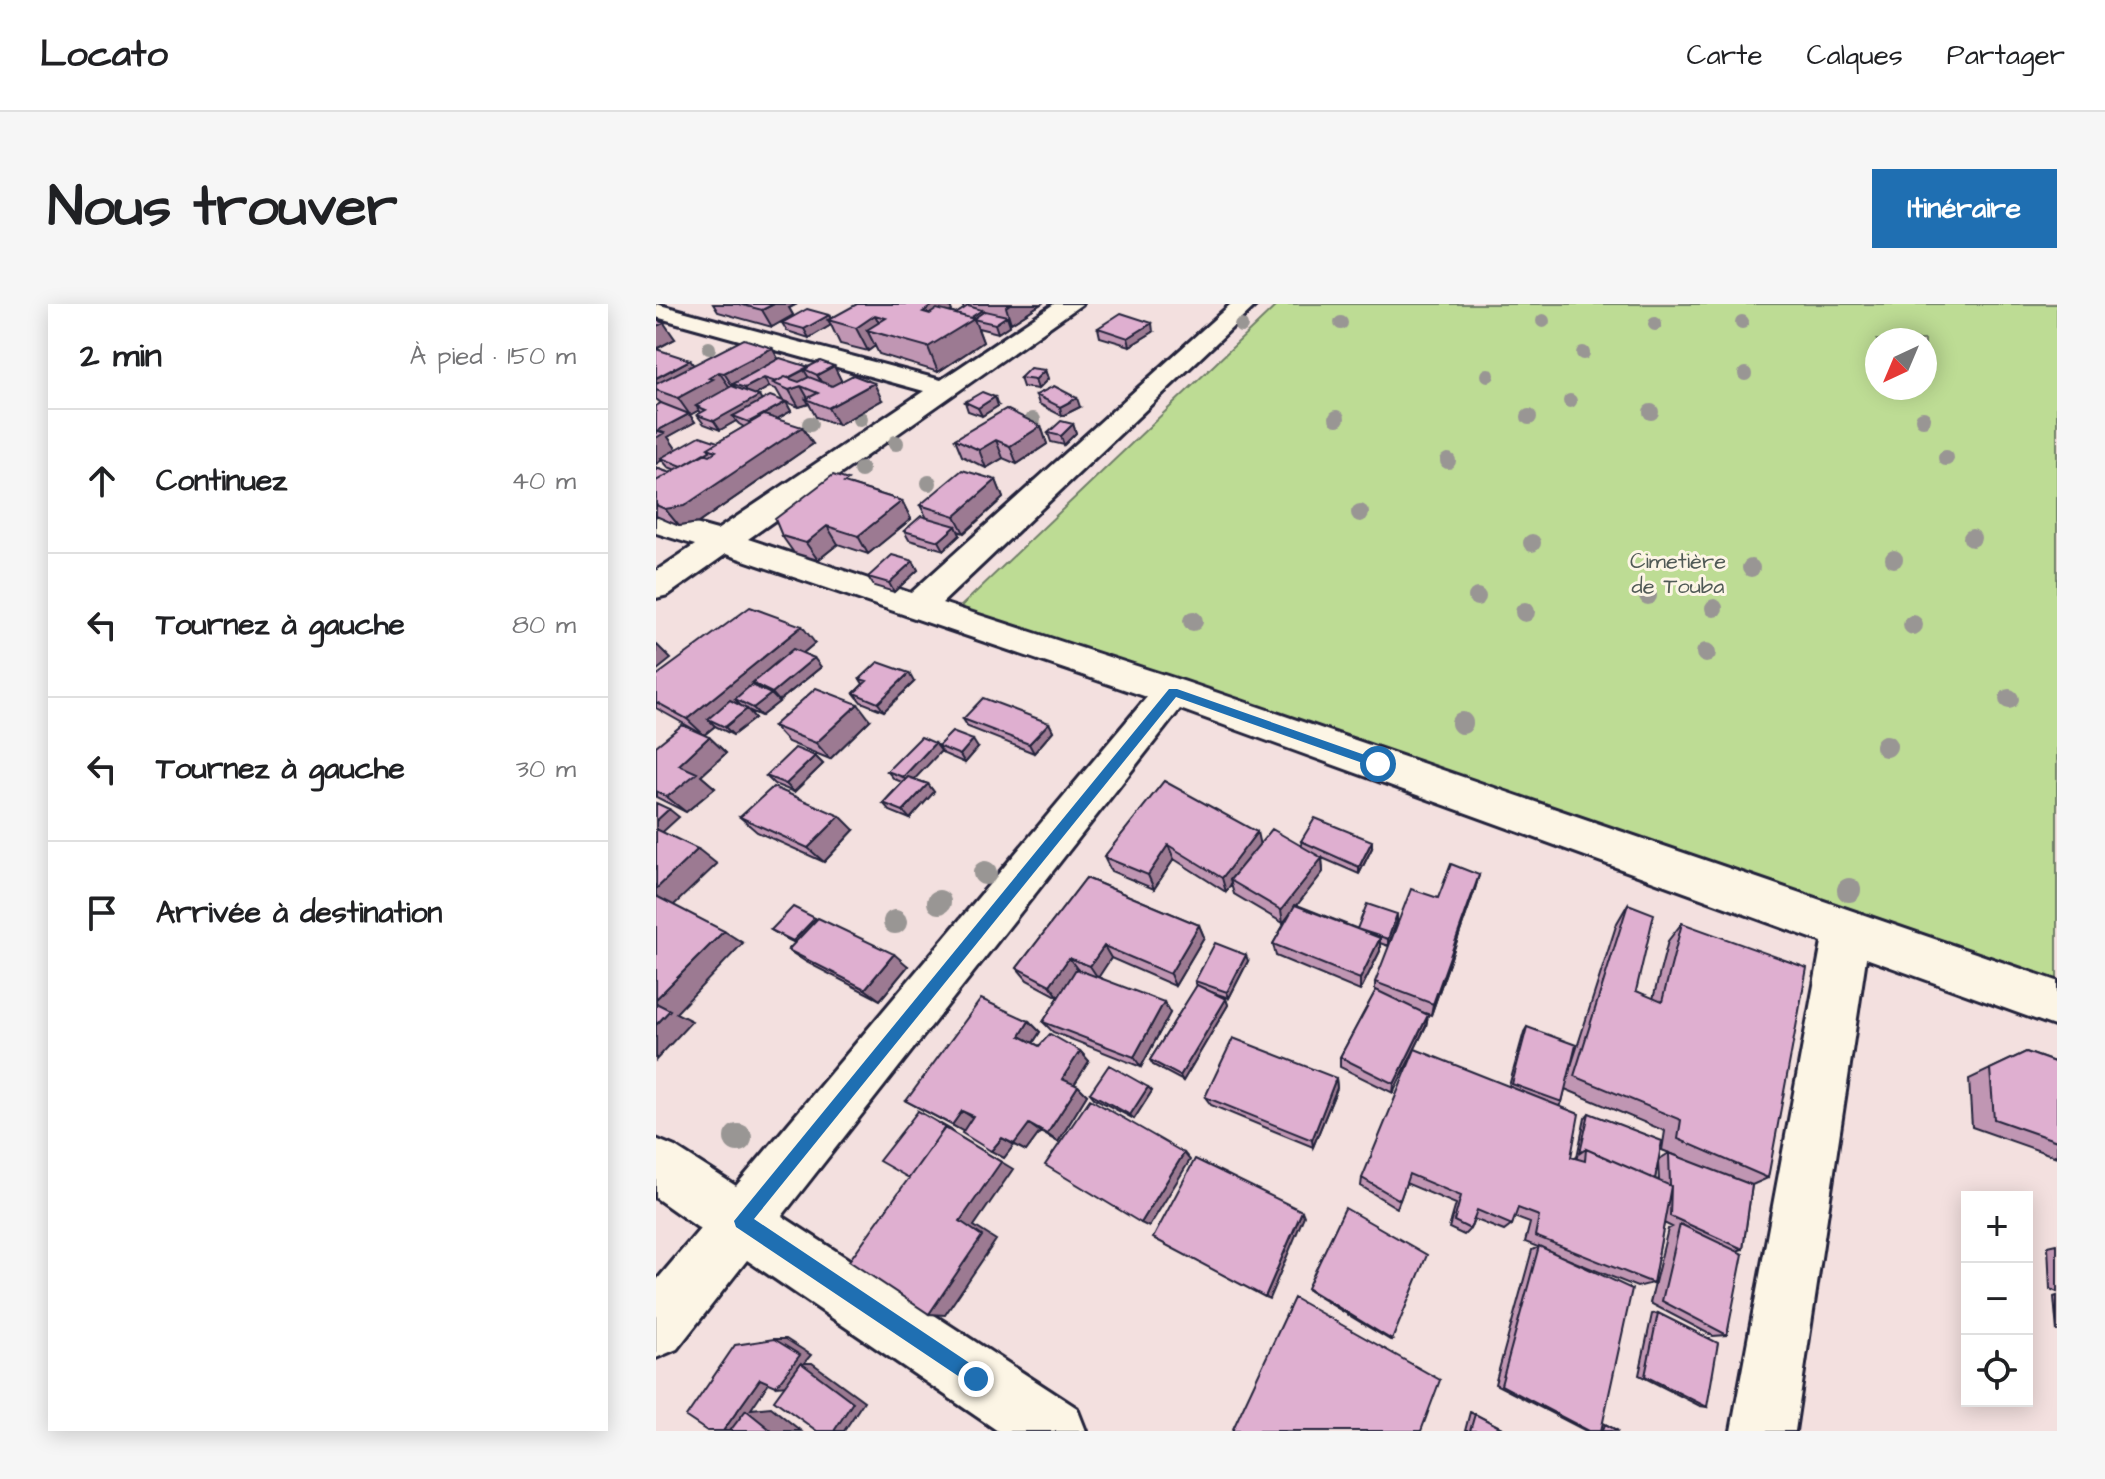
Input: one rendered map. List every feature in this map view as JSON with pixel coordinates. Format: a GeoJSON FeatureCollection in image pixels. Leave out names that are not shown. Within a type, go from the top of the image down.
{"type":"FeatureCollection","features":[{"type":"Feature","properties":{"kind":"street"},"geometry":{"type":"LineString","coordinates":[[656,587],[1070,304]]}},
{"type":"Feature","properties":{"kind":"street"},"geometry":{"type":"LineString","coordinates":[[917,606],[1245,304]]}},
{"type":"Feature","properties":{"kind":"street"},"geometry":{"type":"LineString","coordinates":[[656,310],[945,389]]}},
{"type":"Feature","properties":{"kind":"street"},"geometry":{"type":"LineString","coordinates":[[656,523],[722,542],[1173,692],[2057,1004]]}},
{"type":"Feature","properties":{"kind":"street"},"geometry":{"type":"LineString","coordinates":[[656,1328],[1173,692]]}},
{"type":"Feature","properties":{"kind":"street"},"geometry":{"type":"LineString","coordinates":[[1763,1431],[1847,929]]}},
{"type":"Feature","properties":{"kind":"street"},"geometry":{"type":"LineString","coordinates":[[656,1166],[1054,1431]]}},
{"type":"Feature","properties":{"kind":"green space","name":"Cimetière de Touba"},"geometry":{"type":"Polygon","coordinates":[[[1278,304],[2057,304],[2057,991],[958,609],[1278,304]]]}},
{"type":"Feature","properties":{"kind":"building"},"geometry":{"type":"Polygon","coordinates":[[[739,304],[774,304],[762,310],[739,304]]]}},
{"type":"Feature","properties":{"kind":"building"},"geometry":{"type":"Polygon","coordinates":[[[857,304],[935,304],[923,312],[930,314],[937,309],[974,319],[928,347],[867,330],[886,318],[875,315],[856,328],[828,320],[857,304]]]}},
{"type":"Feature","properties":{"kind":"building"},"geometry":{"type":"Polygon","coordinates":[[[968,306],[982,310],[970,318],[956,314],[968,306]]]}},
{"type":"Feature","properties":{"kind":"building"},"geometry":{"type":"Polygon","coordinates":[[[807,309],[829,315],[804,329],[782,323],[807,309]]]}},
{"type":"Feature","properties":{"kind":"building"},"geometry":{"type":"Polygon","coordinates":[[[985,311],[1007,316],[995,324],[973,319],[985,311]]]}},
{"type":"Feature","properties":{"kind":"building"},"geometry":{"type":"Polygon","coordinates":[[[1121,313],[1152,323],[1128,338],[1098,328],[1121,313]]]}},
{"type":"Feature","properties":{"kind":"building"},"geometry":{"type":"Polygon","coordinates":[[[744,339],[772,348],[724,373],[719,372],[709,378],[713,379],[678,398],[656,390],[656,384],[744,339]]]}},
{"type":"Feature","properties":{"kind":"building"},"geometry":{"type":"Polygon","coordinates":[[[656,349],[690,360],[656,378],[656,349]]]}},
{"type":"Feature","properties":{"kind":"building"},"geometry":{"type":"Polygon","coordinates":[[[780,358],[809,367],[776,382],[764,378],[745,388],[733,384],[780,358]]]}},
{"type":"Feature","properties":{"kind":"building"},"geometry":{"type":"Polygon","coordinates":[[[820,361],[834,366],[817,375],[804,369],[820,361]]]}},
{"type":"Feature","properties":{"kind":"building"},"geometry":{"type":"Polygon","coordinates":[[[1030,368],[1045,370],[1035,380],[1020,378],[1030,368]]]}},
{"type":"Feature","properties":{"kind":"building"},"geometry":{"type":"Polygon","coordinates":[[[853,375],[874,383],[828,408],[806,399],[818,393],[801,386],[789,390],[773,383],[785,377],[799,382],[809,377],[832,386],[853,375]]]}},
{"type":"Feature","properties":{"kind":"building"},"geometry":{"type":"Polygon","coordinates":[[[732,386],[759,396],[714,421],[697,415],[706,410],[696,406],[732,386]]]}},
{"type":"Feature","properties":{"kind":"building"},"geometry":{"type":"Polygon","coordinates":[[[1054,386],[1077,398],[1060,407],[1036,395],[1054,386]]]}},
{"type":"Feature","properties":{"kind":"building"},"geometry":{"type":"Polygon","coordinates":[[[982,392],[995,397],[978,408],[965,402],[982,392]]]}},
{"type":"Feature","properties":{"kind":"building"},"geometry":{"type":"Polygon","coordinates":[[[770,396],[786,402],[749,422],[733,416],[770,396]]]}},
{"type":"Feature","properties":{"kind":"building"},"geometry":{"type":"Polygon","coordinates":[[[661,403],[689,414],[657,431],[656,406],[661,403]]]}},
{"type":"Feature","properties":{"kind":"building"},"geometry":{"type":"Polygon","coordinates":[[[1006,409],[1041,426],[1010,446],[996,440],[979,450],[955,439],[1006,409]]]}},
{"type":"Feature","properties":{"kind":"building"},"geometry":{"type":"Polygon","coordinates":[[[764,415],[802,427],[684,506],[665,509],[656,505],[656,481],[704,453],[710,455],[716,451],[708,448],[764,415]]]}},
{"type":"Feature","properties":{"kind":"building"},"geometry":{"type":"Polygon","coordinates":[[[1061,421],[1073,424],[1061,436],[1048,433],[1061,421]]]}},
{"type":"Feature","properties":{"kind":"building"},"geometry":{"type":"Polygon","coordinates":[[[700,436],[718,442],[708,448],[710,451],[682,466],[661,458],[700,436]]]}},
{"type":"Feature","properties":{"kind":"building"},"geometry":{"type":"Polygon","coordinates":[[[656,468],[670,473],[656,481],[656,468]]]}},
{"type":"Feature","properties":{"kind":"building"},"geometry":{"type":"Polygon","coordinates":[[[962,470],[996,480],[955,516],[920,505],[962,470]]]}},
{"type":"Feature","properties":{"kind":"building"},"geometry":{"type":"Polygon","coordinates":[[[833,475],[848,480],[844,483],[902,501],[858,536],[827,526],[806,543],[782,536],[775,519],[833,475]]]}},
{"type":"Feature","properties":{"kind":"building"},"geometry":{"type":"Polygon","coordinates":[[[921,516],[956,526],[939,541],[904,531],[921,516]]]}},
{"type":"Feature","properties":{"kind":"building"},"geometry":{"type":"Polygon","coordinates":[[[892,555],[913,561],[889,583],[868,577],[892,555]]]}},
{"type":"Feature","properties":{"kind":"building"},"geometry":{"type":"Polygon","coordinates":[[[750,607],[802,626],[687,719],[656,702],[656,676],[750,607]]]}},
{"type":"Feature","properties":{"kind":"building"},"geometry":{"type":"Polygon","coordinates":[[[793,649],[814,658],[772,693],[752,683],[793,649]]]}},
{"type":"Feature","properties":{"kind":"building"},"geometry":{"type":"Polygon","coordinates":[[[878,662],[909,673],[878,703],[854,693],[867,681],[860,679],[878,662]]]}},
{"type":"Feature","properties":{"kind":"building"},"geometry":{"type":"Polygon","coordinates":[[[751,685],[771,694],[753,708],[735,699],[751,685]]]}},
{"type":"Feature","properties":{"kind":"building"},"geometry":{"type":"Polygon","coordinates":[[[816,688],[858,704],[816,743],[773,726],[816,688]]]}},
{"type":"Feature","properties":{"kind":"building"},"geometry":{"type":"Polygon","coordinates":[[[983,698],[1049,723],[1029,744],[963,719],[983,698]]]}},
{"type":"Feature","properties":{"kind":"building"},"geometry":{"type":"Polygon","coordinates":[[[730,700],[747,709],[725,727],[708,719],[730,700]]]}},
{"type":"Feature","properties":{"kind":"building"},"geometry":{"type":"Polygon","coordinates":[[[682,725],[709,737],[679,765],[697,773],[667,797],[656,791],[656,746],[682,725]]]}},
{"type":"Feature","properties":{"kind":"building"},"geometry":{"type":"Polygon","coordinates":[[[952,732],[973,740],[960,755],[938,746],[952,732]]]}},
{"type":"Feature","properties":{"kind":"building"},"geometry":{"type":"Polygon","coordinates":[[[921,737],[935,743],[903,777],[887,771],[921,737]]]}},
{"type":"Feature","properties":{"kind":"building"},"geometry":{"type":"Polygon","coordinates":[[[795,748],[815,756],[786,784],[766,776],[795,748]]]}},
{"type":"Feature","properties":{"kind":"building"},"geometry":{"type":"Polygon","coordinates":[[[908,777],[928,784],[903,811],[883,803],[908,777]]]}},
{"type":"Feature","properties":{"kind":"building"},"geometry":{"type":"Polygon","coordinates":[[[1164,781],[1257,832],[1222,878],[1168,845],[1148,875],[1104,857],[1164,781]]]}},
{"type":"Feature","properties":{"kind":"building"},"geometry":{"type":"Polygon","coordinates":[[[773,787],[840,816],[808,848],[740,817],[773,787]]]}},
{"type":"Feature","properties":{"kind":"building"},"geometry":{"type":"Polygon","coordinates":[[[656,803],[669,809],[656,821],[656,803]]]}},
{"type":"Feature","properties":{"kind":"building"},"geometry":{"type":"Polygon","coordinates":[[[1315,818],[1372,841],[1359,867],[1301,841],[1315,818]]]}},
{"type":"Feature","properties":{"kind":"building"},"geometry":{"type":"Polygon","coordinates":[[[656,829],[698,849],[656,889],[656,829]]]}},
{"type":"Feature","properties":{"kind":"building"},"geometry":{"type":"Polygon","coordinates":[[[1272,829],[1322,858],[1281,910],[1230,880],[1272,829]]]}},
{"type":"Feature","properties":{"kind":"building"},"geometry":{"type":"Polygon","coordinates":[[[1451,864],[1479,875],[1433,1004],[1375,982],[1411,889],[1438,898],[1451,864]]]}},
{"type":"Feature","properties":{"kind":"building"},"geometry":{"type":"Polygon","coordinates":[[[1086,878],[1199,925],[1170,974],[1104,946],[1090,966],[1069,958],[1050,985],[1017,968],[1086,878]]]}},
{"type":"Feature","properties":{"kind":"building"},"geometry":{"type":"Polygon","coordinates":[[[656,896],[724,931],[656,999],[656,896]]]}},
{"type":"Feature","properties":{"kind":"building"},"geometry":{"type":"Polygon","coordinates":[[[1367,904],[1397,914],[1388,939],[1357,929],[1367,904]]]}},
{"type":"Feature","properties":{"kind":"building"},"geometry":{"type":"Polygon","coordinates":[[[1628,904],[1654,914],[1636,991],[1662,1002],[1682,923],[1807,968],[1768,1178],[1678,1139],[1681,1120],[1574,1076],[1628,904]]]}},
{"type":"Feature","properties":{"kind":"building"},"geometry":{"type":"Polygon","coordinates":[[[1295,905],[1380,938],[1360,979],[1273,944],[1295,905]]]}},
{"type":"Feature","properties":{"kind":"building"},"geometry":{"type":"Polygon","coordinates":[[[793,907],[815,918],[793,941],[771,930],[793,907]]]}},
{"type":"Feature","properties":{"kind":"building"},"geometry":{"type":"Polygon","coordinates":[[[818,918],[894,954],[865,989],[788,950],[818,918]]]}},
{"type":"Feature","properties":{"kind":"building"},"geometry":{"type":"Polygon","coordinates":[[[1215,943],[1246,955],[1227,992],[1195,981],[1215,943]]]}},
{"type":"Feature","properties":{"kind":"building"},"geometry":{"type":"Polygon","coordinates":[[[1076,969],[1164,1002],[1134,1057],[1043,1022],[1076,969]]]}},
{"type":"Feature","properties":{"kind":"building"},"geometry":{"type":"Polygon","coordinates":[[[1197,985],[1226,999],[1180,1076],[1150,1060],[1197,985]]]}},
{"type":"Feature","properties":{"kind":"building"},"geometry":{"type":"Polygon","coordinates":[[[1376,990],[1428,1015],[1394,1084],[1340,1057],[1376,990]]]}},
{"type":"Feature","properties":{"kind":"building"},"geometry":{"type":"Polygon","coordinates":[[[981,999],[1029,1021],[1020,1036],[1039,1046],[1050,1034],[1080,1051],[1062,1079],[1078,1086],[1047,1134],[1029,1124],[1014,1144],[1002,1138],[991,1151],[962,1133],[973,1116],[962,1111],[952,1125],[906,1101],[981,999]]]}},
{"type":"Feature","properties":{"kind":"building"},"geometry":{"type":"Polygon","coordinates":[[[658,1004],[670,1010],[656,1025],[656,1006],[658,1004]]]}},
{"type":"Feature","properties":{"kind":"building"},"geometry":{"type":"Polygon","coordinates":[[[1527,1027],[1576,1045],[1562,1102],[1512,1084],[1527,1027]]]}},
{"type":"Feature","properties":{"kind":"building"},"geometry":{"type":"Polygon","coordinates":[[[1233,1038],[1336,1078],[1312,1140],[1205,1097],[1233,1038]]]}},
{"type":"Feature","properties":{"kind":"building"},"geometry":{"type":"Polygon","coordinates":[[[1415,1049],[1579,1114],[1571,1157],[1585,1161],[1586,1149],[1671,1186],[1653,1283],[1535,1236],[1539,1216],[1518,1208],[1512,1225],[1477,1210],[1470,1229],[1454,1221],[1461,1196],[1409,1174],[1400,1200],[1362,1178],[1415,1049]]]}},
{"type":"Feature","properties":{"kind":"building"},"geometry":{"type":"Polygon","coordinates":[[[2026,1052],[2057,1063],[2057,1141],[1994,1119],[1990,1069],[2026,1052]]]}},
{"type":"Feature","properties":{"kind":"building"},"geometry":{"type":"Polygon","coordinates":[[[1109,1065],[1148,1087],[1130,1115],[1090,1093],[1109,1065]]]}},
{"type":"Feature","properties":{"kind":"building"},"geometry":{"type":"Polygon","coordinates":[[[1090,1099],[1184,1153],[1141,1223],[1045,1165],[1090,1099]]]}},
{"type":"Feature","properties":{"kind":"building"},"geometry":{"type":"Polygon","coordinates":[[[918,1111],[945,1127],[909,1178],[879,1161],[918,1111]]]}},
{"type":"Feature","properties":{"kind":"building"},"geometry":{"type":"Polygon","coordinates":[[[1589,1113],[1662,1141],[1655,1179],[1586,1149],[1580,1153],[1589,1113]]]}},
{"type":"Feature","properties":{"kind":"building"},"geometry":{"type":"Polygon","coordinates":[[[945,1128],[1001,1162],[960,1221],[982,1236],[929,1314],[849,1261],[945,1128]]]}},
{"type":"Feature","properties":{"kind":"building"},"geometry":{"type":"Polygon","coordinates":[[[1669,1153],[1752,1185],[1743,1249],[1670,1216],[1669,1153]]]}},
{"type":"Feature","properties":{"kind":"building"},"geometry":{"type":"Polygon","coordinates":[[[1195,1159],[1302,1211],[1265,1297],[1153,1238],[1195,1159]]]}},
{"type":"Feature","properties":{"kind":"building"},"geometry":{"type":"Polygon","coordinates":[[[1345,1208],[1427,1255],[1392,1340],[1307,1288],[1345,1208]]]}},
{"type":"Feature","properties":{"kind":"building"},"geometry":{"type":"Polygon","coordinates":[[[1680,1224],[1743,1254],[1727,1335],[1662,1301],[1680,1224]]]}},
{"type":"Feature","properties":{"kind":"building"},"geometry":{"type":"Polygon","coordinates":[[[1539,1246],[1632,1289],[1601,1431],[1589,1431],[1501,1385],[1539,1246]]]}},
{"type":"Feature","properties":{"kind":"building"},"geometry":{"type":"Polygon","coordinates":[[[1294,1298],[1440,1380],[1421,1431],[1232,1431],[1294,1298]]]}},
{"type":"Feature","properties":{"kind":"building"},"geometry":{"type":"Polygon","coordinates":[[[1658,1313],[1718,1343],[1707,1407],[1645,1376],[1658,1313]]]}},
{"type":"Feature","properties":{"kind":"building"},"geometry":{"type":"Polygon","coordinates":[[[774,1339],[800,1355],[776,1386],[760,1379],[723,1431],[707,1431],[686,1417],[735,1345],[774,1339]]]}},
{"type":"Feature","properties":{"kind":"building"},"geometry":{"type":"Polygon","coordinates":[[[801,1363],[853,1402],[834,1431],[817,1431],[774,1400],[801,1363]]]}},
{"type":"Feature","properties":{"kind":"building"},"geometry":{"type":"Polygon","coordinates":[[[746,1410],[772,1431],[730,1431],[746,1410]]]}},
{"type":"Feature","properties":{"kind":"building"},"geometry":{"type":"Polygon","coordinates":[[[1475,1414],[1507,1431],[1470,1431],[1475,1414]]]}},
{"type":"Feature","properties":{"kind":"building"},"geometry":{"type":"Polygon","coordinates":[[[1605,1424],[1618,1431],[1603,1431],[1605,1424]]]}},
{"type":"Feature","properties":{"kind":"route"},"geometry":{"type":"LineString","coordinates":[[976,1379],[742,1221],[1173,692],[1378,764]]}}]}
